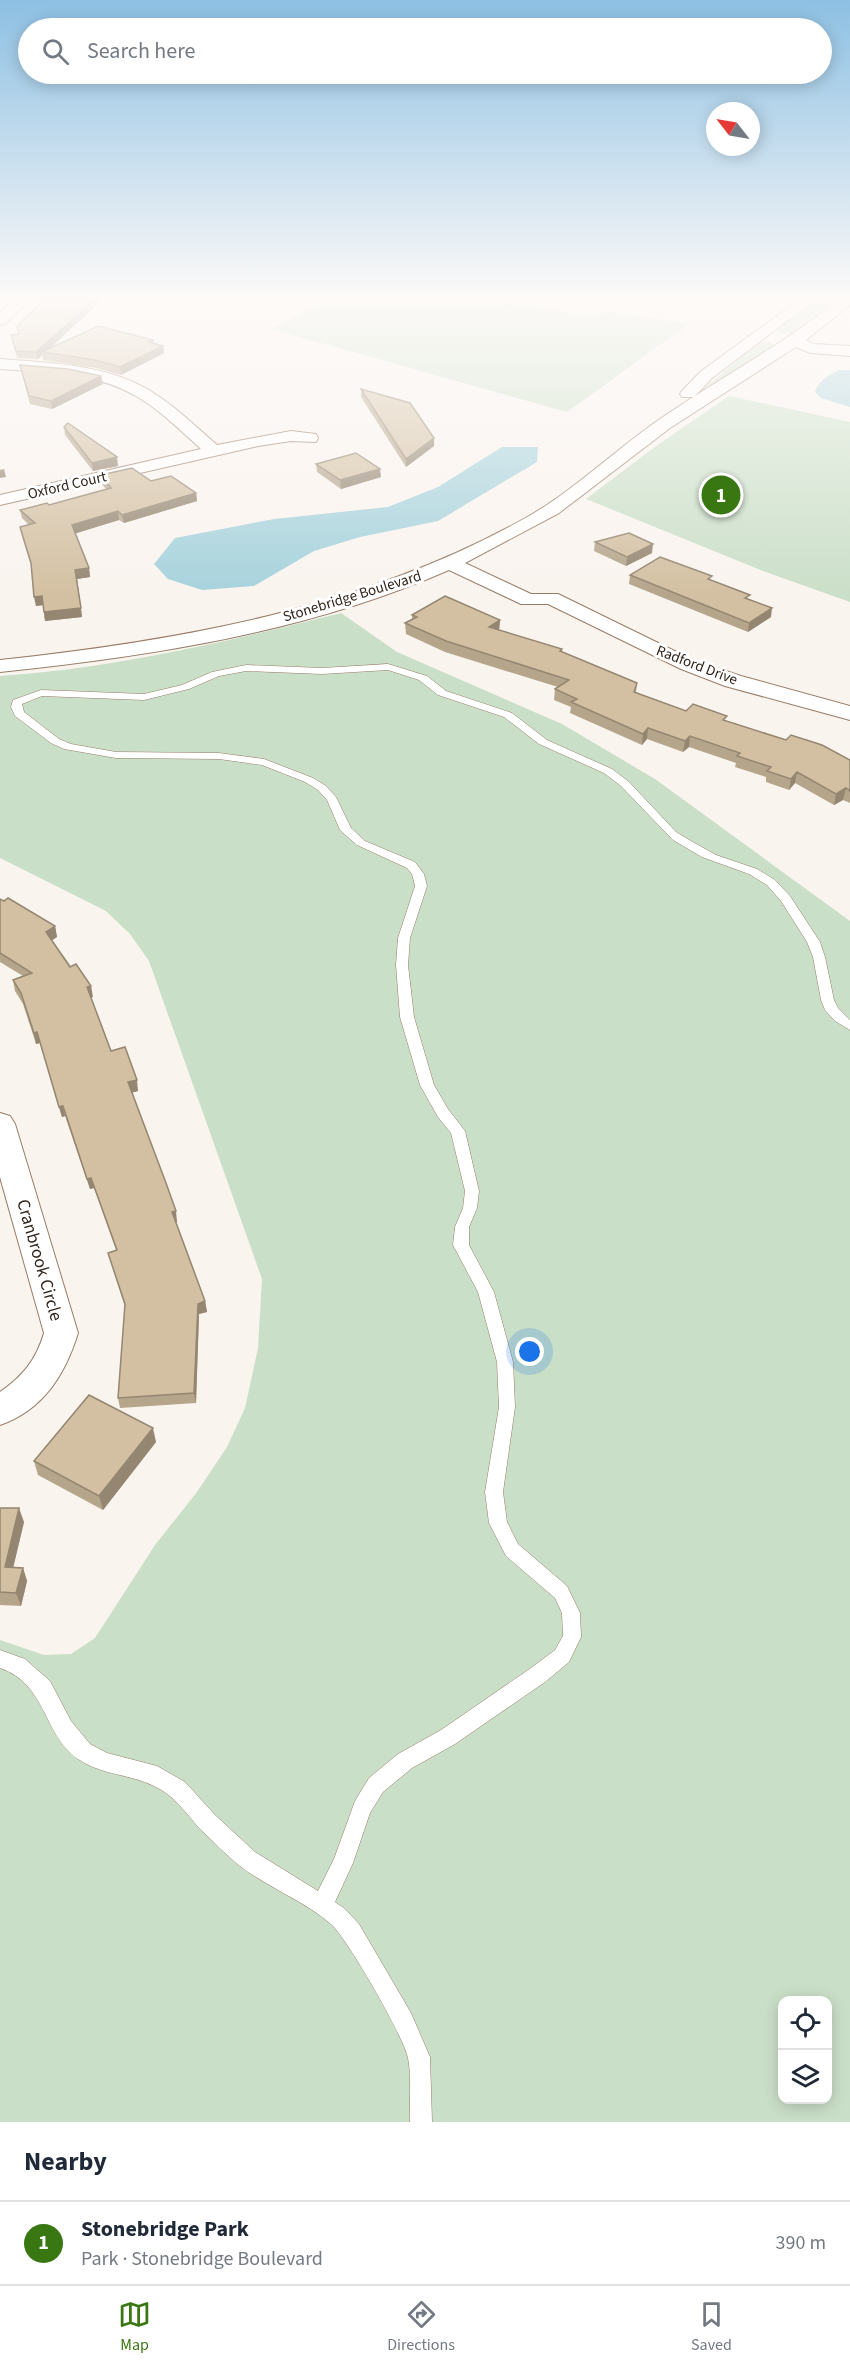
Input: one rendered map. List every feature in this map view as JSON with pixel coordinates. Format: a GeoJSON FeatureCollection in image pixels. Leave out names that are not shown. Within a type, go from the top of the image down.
{"type":"FeatureCollection","features":[{"type":"Feature","properties":{"kind":"street"},"geometry":{"type":"LineString","coordinates":[[149,398],[213,450]]}},
{"type":"Feature","properties":{"kind":"street","name":"Stonebridge Boulevard"},"geometry":{"type":"LineString","coordinates":[[664,424],[685,398]]}},
{"type":"Feature","properties":{"kind":"street","name":"Stonebridge Boulevard"},"geometry":{"type":"LineString","coordinates":[[0,666],[126,650],[208,636],[351,599],[448,563],[546,514],[664,424],[705,398]]}},
{"type":"Feature","properties":{"kind":"street","name":"Oxford Court"},"geometry":{"type":"LineString","coordinates":[[0,500],[213,450],[276,438],[310,438]]}},
{"type":"Feature","properties":{"kind":"street"},"geometry":{"type":"LineString","coordinates":[[472,553],[492,562]]}},
{"type":"Feature","properties":{"kind":"street","name":"Radford Drive"},"geometry":{"type":"LineString","coordinates":[[448,563],[528,600],[551,598],[688,665],[733,681],[850,713]]}},
{"type":"Feature","properties":{"kind":"street","name":"Radford Drive"},"geometry":{"type":"LineString","coordinates":[[532,580],[552,590],[551,598]]}},
{"type":"Feature","properties":{"kind":"street","name":"Cranbrook Circle"},"geometry":{"type":"LineString","coordinates":[[0,1124],[61,1333],[55,1356],[41,1378],[20,1399],[0,1410]]}},
{"type":"Feature","properties":{"kind":"lane"},"geometry":{"type":"LineString","coordinates":[[322,1906],[343,1863],[362,1808],[376,1785],[405,1761],[448,1737],[538,1676],[562,1656],[572,1637],[571,1613],[561,1592],[512,1550],[498,1523],[494,1492],[507,1407],[505,1362],[486,1292],[461,1245],[462,1227],[470,1208],[472,1191],[458,1131],[443,1113],[428,1085],[407,1017],[402,965],[404,938],[421,886],[418,874],[411,865],[361,843],[346,830],[332,799],[322,788],[309,780],[264,762],[219,756],[116,755],[68,747],[55,741],[19,714],[16,707],[17,702],[41,693],[144,697],[185,687],[216,674],[246,668],[322,671],[388,667],[410,672],[423,678],[442,693],[508,716],[543,742],[608,771],[626,784],[681,841],[692,848],[759,873],[773,883],[785,897],[814,943],[821,962],[824,996],[831,1011],[850,1026]]}},
{"type":"Feature","properties":{"kind":"lane"},"geometry":{"type":"LineString","coordinates":[[0,1659],[18,1665],[43,1688],[64,1728],[83,1751],[104,1762],[157,1776],[178,1789],[208,1822],[248,1859],[338,1916],[354,1934],[403,2021],[419,2057],[421,2122]]}},
{"type":"Feature","properties":{"kind":"green space"},"geometry":{"type":"Polygon","coordinates":[[[517,398],[586,398],[567,412],[517,398]]]}},
{"type":"Feature","properties":{"kind":"green space"},"geometry":{"type":"Polygon","coordinates":[[[726,398],[738,398],[850,422],[850,602],[763,571],[586,499],[656,446],[726,398]]]}},
{"type":"Feature","properties":{"kind":"green space"},"geometry":{"type":"Polygon","coordinates":[[[341,613],[397,652],[562,724],[655,779],[850,921],[850,2122],[0,2122],[0,1640],[44,1655],[71,1654],[95,1638],[155,1545],[197,1492],[227,1447],[245,1408],[258,1348],[262,1279],[149,961],[130,934],[106,911],[0,858],[0,676],[86,667],[214,643],[341,613]]]}},
{"type":"Feature","properties":{"kind":"water"},"geometry":{"type":"Polygon","coordinates":[[[821,398],[850,398],[850,407],[821,398]]]}},
{"type":"Feature","properties":{"kind":"water"},"geometry":{"type":"Polygon","coordinates":[[[502,447],[538,447],[537,462],[438,521],[360,537],[314,551],[254,586],[202,590],[168,579],[154,564],[175,538],[274,519],[388,507],[438,487],[502,447]]]}},
{"type":"Feature","properties":{"kind":"building"},"geometry":{"type":"Polygon","coordinates":[[[38,398],[57,398],[51,401],[38,398]]]}},
{"type":"Feature","properties":{"kind":"building"},"geometry":{"type":"Polygon","coordinates":[[[367,398],[393,398],[410,403],[434,438],[406,459],[367,398]]]}},
{"type":"Feature","properties":{"kind":"building"},"geometry":{"type":"Polygon","coordinates":[[[68,423],[117,457],[92,463],[64,427],[68,423]]]}},
{"type":"Feature","properties":{"kind":"building"},"geometry":{"type":"Polygon","coordinates":[[[356,453],[380,469],[340,480],[316,464],[356,453]]]}},
{"type":"Feature","properties":{"kind":"building"},"geometry":{"type":"Polygon","coordinates":[[[132,468],[151,481],[171,476],[196,493],[122,515],[118,511],[72,525],[89,568],[75,570],[81,608],[44,612],[42,596],[34,597],[31,563],[20,527],[35,523],[20,510],[47,503],[49,505],[111,488],[101,475],[132,468]]]}},
{"type":"Feature","properties":{"kind":"building"},"geometry":{"type":"Polygon","coordinates":[[[629,533],[653,544],[627,557],[595,542],[629,533]]]}},
{"type":"Feature","properties":{"kind":"building"},"geometry":{"type":"Polygon","coordinates":[[[660,557],[712,576],[708,579],[750,595],[745,598],[772,608],[749,623],[630,575],[660,557]]]}},
{"type":"Feature","properties":{"kind":"building"},"geometry":{"type":"Polygon","coordinates":[[[445,596],[500,620],[489,627],[562,649],[560,651],[637,683],[634,692],[686,711],[693,704],[727,716],[723,720],[786,740],[791,735],[822,745],[850,760],[850,791],[846,788],[836,794],[797,772],[791,779],[767,771],[771,767],[737,756],[740,753],[690,736],[685,741],[648,728],[643,734],[571,702],[577,699],[555,689],[569,680],[446,641],[405,623],[417,617],[412,615],[445,596]]]}},
{"type":"Feature","properties":{"kind":"building"},"geometry":{"type":"Polygon","coordinates":[[[8,898],[55,926],[46,932],[70,967],[76,964],[91,986],[87,987],[111,1051],[125,1047],[137,1080],[128,1082],[176,1211],[172,1212],[205,1301],[198,1304],[194,1393],[118,1398],[125,1304],[108,1253],[117,1250],[91,1178],[87,1179],[63,1106],[59,1107],[37,1032],[34,1033],[21,993],[13,980],[32,973],[0,953],[0,899],[4,901],[8,898]]]}},
{"type":"Feature","properties":{"kind":"building"},"geometry":{"type":"Polygon","coordinates":[[[89,1395],[153,1428],[99,1496],[34,1461],[89,1395]]]}},
{"type":"Feature","properties":{"kind":"building"},"geometry":{"type":"Polygon","coordinates":[[[0,1508],[19,1508],[5,1567],[23,1568],[16,1593],[0,1592],[0,1508]]]}},
{"type":"Feature","properties":{"kind":"place","name":"Stonebridge Park"},"geometry":{"type":"Point","coordinates":[721,495]}}]}
